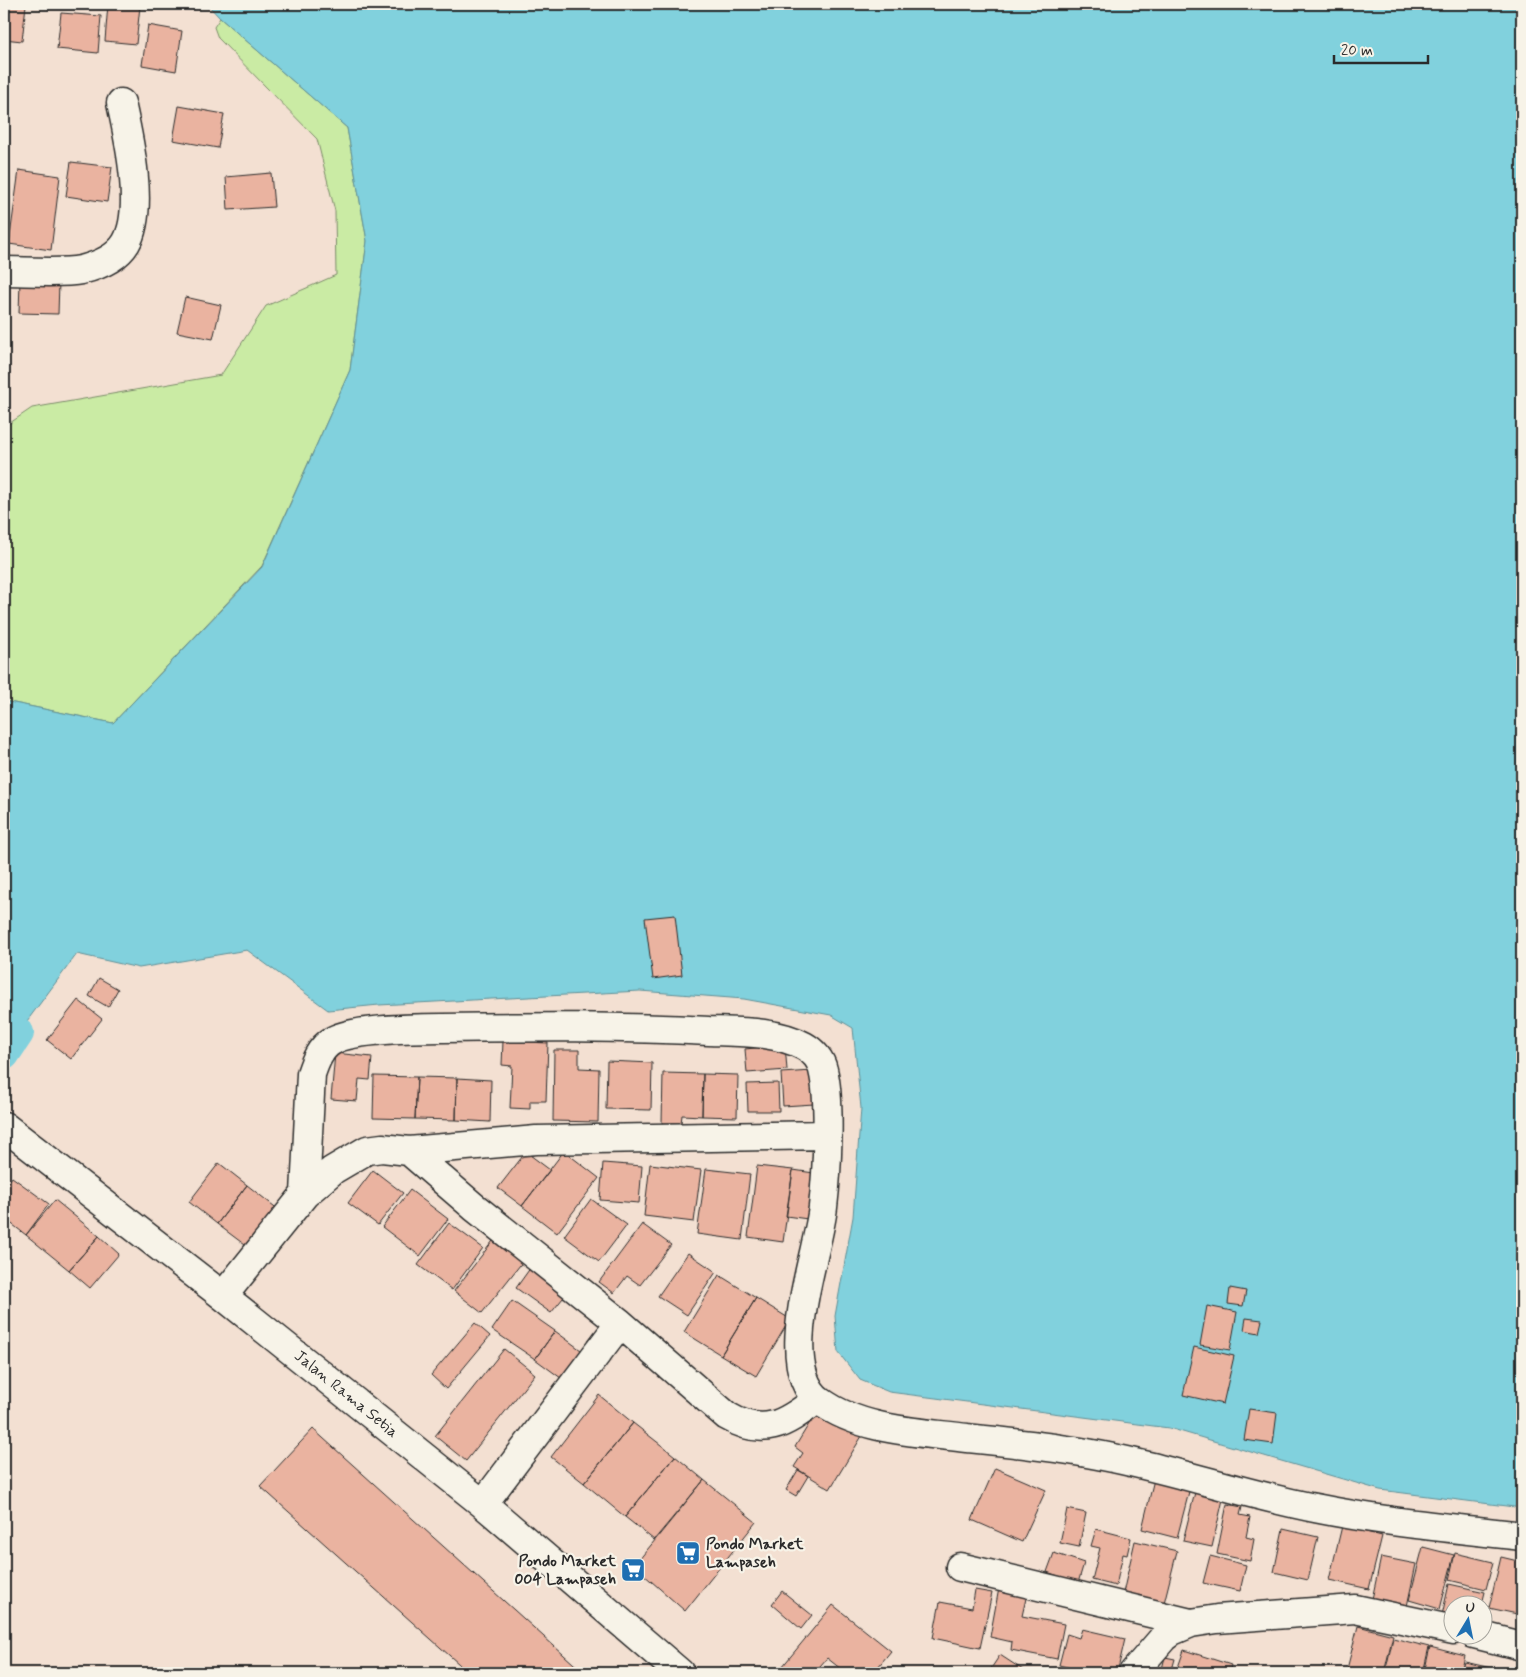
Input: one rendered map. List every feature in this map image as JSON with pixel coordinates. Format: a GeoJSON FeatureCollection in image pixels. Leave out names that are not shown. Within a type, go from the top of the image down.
{"type":"FeatureCollection","features":[{"type":"Feature","properties":{"kind":"street"},"geometry":{"type":"LineString","coordinates":[[4,271],[80,270],[117,254],[126,243],[132,222],[132,154],[121,103]]}},
{"type":"Feature","properties":{"kind":"street"},"geometry":{"type":"LineString","coordinates":[[306,1194],[311,1074],[318,1055],[333,1040],[344,1036],[404,1028],[625,1026],[754,1033],[788,1039],[812,1052],[823,1066],[827,1134],[823,1208],[800,1326],[799,1349],[807,1385],[818,1400],[844,1414],[870,1423],[903,1430],[1084,1453],[1143,1464],[1313,1508],[1385,1520],[1522,1536]]}},
{"type":"Feature","properties":{"kind":"street","name":"Jalan Rama Setia"},"geometry":{"type":"LineString","coordinates":[[4,1126],[223,1296],[483,1504],[680,1673]]}},
{"type":"Feature","properties":{"kind":"street"},"geometry":{"type":"LineString","coordinates":[[223,1296],[306,1194],[333,1170],[367,1150],[382,1148],[409,1151],[536,1140],[827,1134]]}},
{"type":"Feature","properties":{"kind":"street"},"geometry":{"type":"LineString","coordinates":[[409,1151],[474,1207],[620,1324],[727,1416],[737,1422],[764,1428],[774,1427],[784,1423],[818,1400]]}},
{"type":"Feature","properties":{"kind":"street"},"geometry":{"type":"LineString","coordinates":[[483,1504],[620,1324]]}},
{"type":"Feature","properties":{"kind":"street"},"geometry":{"type":"LineString","coordinates":[[960,1567],[1191,1623]]}},
{"type":"Feature","properties":{"kind":"street"},"geometry":{"type":"LineString","coordinates":[[1133,1673],[1164,1637],[1172,1631],[1191,1623],[1218,1619],[1355,1610],[1444,1628]]}},
{"type":"Feature","properties":{"kind":"street"},"geometry":{"type":"LineString","coordinates":[[1494,1639],[1522,1646]]}},
{"type":"Feature","properties":{"kind":"green space"},"geometry":{"type":"Polygon","coordinates":[[[220,18],[347,128],[367,241],[350,370],[262,566],[113,723],[4,701],[4,427],[32,408],[221,375],[266,306],[336,275],[335,211],[317,139],[218,38],[214,27],[220,18]]]}},
{"type":"Feature","properties":{"kind":"water"},"geometry":{"type":"Polygon","coordinates":[[[207,4],[1522,4],[1522,1508],[1380,1490],[1169,1428],[889,1392],[860,1380],[838,1352],[835,1316],[853,1217],[861,1108],[853,1028],[831,1015],[744,999],[640,991],[379,1005],[328,1010],[247,950],[139,968],[77,954],[18,1033],[4,1025],[4,701],[113,723],[262,567],[350,370],[367,241],[347,128],[220,18],[207,4]]]}},
{"type":"Feature","properties":{"kind":"building"},"geometry":{"type":"Polygon","coordinates":[[[4,4],[26,5],[22,41],[4,39],[4,4]]]}},
{"type":"Feature","properties":{"kind":"building"},"geometry":{"type":"Polygon","coordinates":[[[108,4],[140,6],[136,44],[105,41],[108,4]]]}},
{"type":"Feature","properties":{"kind":"building"},"geometry":{"type":"Polygon","coordinates":[[[61,13],[101,16],[98,53],[57,49],[61,13]]]}},
{"type":"Feature","properties":{"kind":"building"},"geometry":{"type":"Polygon","coordinates":[[[148,25],[182,31],[176,71],[142,65],[148,25]]]}},
{"type":"Feature","properties":{"kind":"building"},"geometry":{"type":"Polygon","coordinates":[[[179,106],[224,114],[218,148],[173,140],[179,106]]]}},
{"type":"Feature","properties":{"kind":"building"},"geometry":{"type":"Polygon","coordinates":[[[71,162],[112,167],[107,202],[66,196],[71,162]]]}},
{"type":"Feature","properties":{"kind":"building"},"geometry":{"type":"Polygon","coordinates":[[[19,170],[60,176],[51,250],[9,244],[19,170]]]}},
{"type":"Feature","properties":{"kind":"building"},"geometry":{"type":"Polygon","coordinates":[[[271,173],[274,207],[228,210],[226,177],[271,173]]]}},
{"type":"Feature","properties":{"kind":"building"},"geometry":{"type":"Polygon","coordinates":[[[20,281],[59,282],[58,314],[19,313],[20,281]]]}},
{"type":"Feature","properties":{"kind":"building"},"geometry":{"type":"Polygon","coordinates":[[[185,297],[221,305],[213,339],[177,332],[185,297]]]}},
{"type":"Feature","properties":{"kind":"building"},"geometry":{"type":"Polygon","coordinates":[[[675,915],[682,975],[653,979],[645,918],[675,915]]]}},
{"type":"Feature","properties":{"kind":"building"},"geometry":{"type":"Polygon","coordinates":[[[99,978],[118,989],[108,1007],[89,996],[99,978]]]}},
{"type":"Feature","properties":{"kind":"building"},"geometry":{"type":"Polygon","coordinates":[[[78,1000],[102,1019],[71,1059],[47,1040],[78,1000]]]}},
{"type":"Feature","properties":{"kind":"building"},"geometry":{"type":"Polygon","coordinates":[[[503,1041],[548,1043],[546,1101],[530,1101],[530,1109],[510,1108],[512,1066],[502,1065],[503,1041]]]}},
{"type":"Feature","properties":{"kind":"building"},"geometry":{"type":"Polygon","coordinates":[[[785,1045],[787,1070],[747,1073],[745,1049],[785,1045]]]}},
{"type":"Feature","properties":{"kind":"building"},"geometry":{"type":"Polygon","coordinates":[[[554,1050],[579,1050],[579,1068],[599,1069],[598,1122],[553,1121],[554,1050]]]}},
{"type":"Feature","properties":{"kind":"building"},"geometry":{"type":"Polygon","coordinates":[[[335,1053],[372,1057],[370,1080],[359,1079],[357,1101],[331,1099],[335,1053]]]}},
{"type":"Feature","properties":{"kind":"building"},"geometry":{"type":"Polygon","coordinates":[[[607,1061],[652,1063],[651,1110],[606,1109],[607,1061]]]}},
{"type":"Feature","properties":{"kind":"building"},"geometry":{"type":"Polygon","coordinates":[[[812,1071],[814,1104],[783,1106],[781,1073],[812,1071]]]}},
{"type":"Feature","properties":{"kind":"building"},"geometry":{"type":"Polygon","coordinates":[[[663,1073],[703,1074],[702,1116],[682,1115],[681,1123],[662,1123],[663,1073]]]}},
{"type":"Feature","properties":{"kind":"building"},"geometry":{"type":"Polygon","coordinates":[[[703,1074],[738,1075],[737,1117],[702,1116],[703,1074]]]}},
{"type":"Feature","properties":{"kind":"building"},"geometry":{"type":"Polygon","coordinates":[[[374,1076],[417,1077],[415,1119],[373,1118],[374,1076]]]}},
{"type":"Feature","properties":{"kind":"building"},"geometry":{"type":"Polygon","coordinates":[[[417,1077],[457,1078],[456,1120],[415,1119],[417,1077]]]}},
{"type":"Feature","properties":{"kind":"building"},"geometry":{"type":"Polygon","coordinates":[[[457,1078],[491,1080],[490,1122],[456,1120],[457,1078]]]}},
{"type":"Feature","properties":{"kind":"building"},"geometry":{"type":"Polygon","coordinates":[[[778,1083],[779,1111],[748,1111],[747,1084],[778,1083]]]}},
{"type":"Feature","properties":{"kind":"building"},"geometry":{"type":"Polygon","coordinates":[[[564,1151],[599,1178],[557,1233],[522,1206],[564,1151]]]}},
{"type":"Feature","properties":{"kind":"building"},"geometry":{"type":"Polygon","coordinates":[[[526,1152],[550,1170],[522,1206],[498,1188],[526,1152]]]}},
{"type":"Feature","properties":{"kind":"building"},"geometry":{"type":"Polygon","coordinates":[[[219,1163],[247,1185],[217,1224],[189,1202],[219,1163]]]}},
{"type":"Feature","properties":{"kind":"building"},"geometry":{"type":"Polygon","coordinates":[[[603,1163],[642,1166],[639,1203],[600,1200],[603,1163]]]}},
{"type":"Feature","properties":{"kind":"building"},"geometry":{"type":"Polygon","coordinates":[[[650,1164],[701,1170],[694,1222],[644,1216],[650,1164]]]}},
{"type":"Feature","properties":{"kind":"building"},"geometry":{"type":"Polygon","coordinates":[[[757,1166],[793,1170],[783,1242],[748,1237],[757,1166]]]}},
{"type":"Feature","properties":{"kind":"building"},"geometry":{"type":"Polygon","coordinates":[[[706,1169],[750,1174],[742,1240],[697,1234],[706,1169]]]}},
{"type":"Feature","properties":{"kind":"building"},"geometry":{"type":"Polygon","coordinates":[[[373,1170],[403,1193],[378,1225],[348,1203],[373,1170]]]}},
{"type":"Feature","properties":{"kind":"building"},"geometry":{"type":"Polygon","coordinates":[[[793,1170],[821,1174],[815,1220],[786,1216],[793,1170]]]}},
{"type":"Feature","properties":{"kind":"building"},"geometry":{"type":"Polygon","coordinates":[[[12,1177],[49,1204],[26,1235],[4,1218],[4,1188],[12,1177]]]}},
{"type":"Feature","properties":{"kind":"building"},"geometry":{"type":"Polygon","coordinates":[[[247,1185],[279,1210],[249,1248],[217,1224],[247,1185]]]}},
{"type":"Feature","properties":{"kind":"building"},"geometry":{"type":"Polygon","coordinates":[[[410,1190],[448,1219],[420,1256],[382,1227],[410,1190]]]}},
{"type":"Feature","properties":{"kind":"building"},"geometry":{"type":"Polygon","coordinates":[[[591,1199],[627,1225],[599,1262],[564,1236],[591,1199]]]}},
{"type":"Feature","properties":{"kind":"building"},"geometry":{"type":"Polygon","coordinates":[[[55,1200],[99,1236],[69,1270],[26,1235],[55,1200]]]}},
{"type":"Feature","properties":{"kind":"building"},"geometry":{"type":"Polygon","coordinates":[[[449,1223],[483,1248],[452,1290],[418,1265],[449,1223]]]}},
{"type":"Feature","properties":{"kind":"building"},"geometry":{"type":"Polygon","coordinates":[[[642,1224],[671,1245],[640,1285],[627,1276],[614,1293],[599,1282],[642,1224]]]}},
{"type":"Feature","properties":{"kind":"building"},"geometry":{"type":"Polygon","coordinates":[[[99,1236],[119,1254],[90,1288],[69,1270],[99,1236]]]}},
{"type":"Feature","properties":{"kind":"building"},"geometry":{"type":"Polygon","coordinates":[[[496,1237],[524,1260],[482,1313],[454,1291],[496,1237]]]}},
{"type":"Feature","properties":{"kind":"building"},"geometry":{"type":"Polygon","coordinates":[[[688,1253],[716,1272],[687,1315],[658,1296],[688,1253]]]}},
{"type":"Feature","properties":{"kind":"building"},"geometry":{"type":"Polygon","coordinates":[[[531,1267],[567,1293],[551,1313],[516,1288],[531,1267]]]}},
{"type":"Feature","properties":{"kind":"building"},"geometry":{"type":"Polygon","coordinates":[[[719,1275],[756,1298],[721,1355],[684,1332],[719,1275]]]}},
{"type":"Feature","properties":{"kind":"building"},"geometry":{"type":"Polygon","coordinates":[[[1230,1288],[1246,1291],[1243,1306],[1228,1304],[1230,1288]]]}},
{"type":"Feature","properties":{"kind":"building"},"geometry":{"type":"Polygon","coordinates":[[[756,1298],[790,1319],[756,1376],[721,1355],[756,1298]]]}},
{"type":"Feature","properties":{"kind":"building"},"geometry":{"type":"Polygon","coordinates":[[[512,1301],[555,1331],[535,1359],[492,1330],[512,1301]]]}},
{"type":"Feature","properties":{"kind":"building"},"geometry":{"type":"Polygon","coordinates":[[[1207,1306],[1237,1312],[1230,1350],[1200,1345],[1207,1306]]]}},
{"type":"Feature","properties":{"kind":"building"},"geometry":{"type":"Polygon","coordinates":[[[1246,1318],[1262,1320],[1259,1333],[1244,1330],[1246,1318]]]}},
{"type":"Feature","properties":{"kind":"building"},"geometry":{"type":"Polygon","coordinates":[[[475,1323],[490,1336],[446,1389],[431,1375],[475,1323]]]}},
{"type":"Feature","properties":{"kind":"building"},"geometry":{"type":"Polygon","coordinates":[[[555,1331],[585,1353],[565,1381],[535,1359],[555,1331]]]}},
{"type":"Feature","properties":{"kind":"building"},"geometry":{"type":"Polygon","coordinates":[[[1194,1347],[1234,1356],[1223,1404],[1183,1395],[1194,1347]]]}},
{"type":"Feature","properties":{"kind":"building"},"geometry":{"type":"Polygon","coordinates":[[[504,1349],[535,1374],[466,1461],[435,1436],[504,1349]]]}},
{"type":"Feature","properties":{"kind":"building"},"geometry":{"type":"Polygon","coordinates":[[[599,1395],[633,1423],[584,1483],[551,1457],[599,1395]]]}},
{"type":"Feature","properties":{"kind":"building"},"geometry":{"type":"Polygon","coordinates":[[[818,1409],[862,1436],[830,1489],[794,1467],[803,1453],[795,1447],[818,1409]]]}},
{"type":"Feature","properties":{"kind":"building"},"geometry":{"type":"Polygon","coordinates":[[[1249,1409],[1277,1413],[1273,1444],[1244,1440],[1249,1409]]]}},
{"type":"Feature","properties":{"kind":"building"},"geometry":{"type":"Polygon","coordinates":[[[633,1423],[675,1456],[625,1517],[584,1483],[633,1423]]]}},
{"type":"Feature","properties":{"kind":"building"},"geometry":{"type":"Polygon","coordinates":[[[313,1429],[584,1673],[469,1673],[260,1486],[313,1429]]]}},
{"type":"Feature","properties":{"kind":"building"},"geometry":{"type":"Polygon","coordinates":[[[675,1456],[704,1480],[654,1540],[625,1517],[675,1456]]]}},
{"type":"Feature","properties":{"kind":"building"},"geometry":{"type":"Polygon","coordinates":[[[995,1468],[1046,1490],[1022,1542],[972,1520],[995,1468]]]}},
{"type":"Feature","properties":{"kind":"building"},"geometry":{"type":"Polygon","coordinates":[[[798,1470],[808,1476],[796,1496],[786,1490],[798,1470]]]}},
{"type":"Feature","properties":{"kind":"building"},"geometry":{"type":"Polygon","coordinates":[[[1155,1475],[1191,1484],[1177,1538],[1142,1529],[1155,1475]]]}},
{"type":"Feature","properties":{"kind":"building","name":"Pondo Market Lampaseh"},"geometry":{"type":"Polygon","coordinates":[[[704,1480],[756,1522],[685,1611],[634,1566],[704,1480]]]}},
{"type":"Feature","properties":{"kind":"building"},"geometry":{"type":"Polygon","coordinates":[[[1196,1488],[1224,1495],[1212,1547],[1183,1541],[1196,1488]]]}},
{"type":"Feature","properties":{"kind":"building"},"geometry":{"type":"Polygon","coordinates":[[[1227,1504],[1242,1507],[1240,1515],[1250,1517],[1246,1537],[1254,1539],[1250,1561],[1217,1554],[1227,1504]]]}},
{"type":"Feature","properties":{"kind":"building"},"geometry":{"type":"Polygon","coordinates":[[[1067,1509],[1086,1513],[1079,1547],[1060,1543],[1067,1509]]]}},
{"type":"Feature","properties":{"kind":"building"},"geometry":{"type":"Polygon","coordinates":[[[1342,1526],[1382,1536],[1369,1589],[1329,1580],[1342,1526]]]}},
{"type":"Feature","properties":{"kind":"building"},"geometry":{"type":"Polygon","coordinates":[[[1096,1529],[1131,1538],[1127,1555],[1123,1554],[1116,1586],[1092,1580],[1100,1548],[1091,1546],[1096,1529]]]}},
{"type":"Feature","properties":{"kind":"building"},"geometry":{"type":"Polygon","coordinates":[[[1283,1529],[1318,1537],[1308,1580],[1274,1572],[1283,1529]]]}},
{"type":"Feature","properties":{"kind":"building"},"geometry":{"type":"Polygon","coordinates":[[[1135,1541],[1177,1551],[1164,1603],[1123,1593],[1135,1541]]]}},
{"type":"Feature","properties":{"kind":"building"},"geometry":{"type":"Polygon","coordinates":[[[1423,1547],[1454,1555],[1440,1609],[1409,1600],[1423,1547]]]}},
{"type":"Feature","properties":{"kind":"building"},"geometry":{"type":"Polygon","coordinates":[[[1054,1553],[1084,1563],[1078,1583],[1047,1572],[1054,1553]]]}},
{"type":"Feature","properties":{"kind":"building"},"geometry":{"type":"Polygon","coordinates":[[[1455,1553],[1493,1562],[1486,1589],[1449,1580],[1455,1553]]]}},
{"type":"Feature","properties":{"kind":"building"},"geometry":{"type":"Polygon","coordinates":[[[1210,1556],[1246,1565],[1240,1591],[1203,1583],[1210,1556]]]}},
{"type":"Feature","properties":{"kind":"building"},"geometry":{"type":"Polygon","coordinates":[[[1381,1557],[1416,1564],[1406,1611],[1371,1604],[1381,1557]]]}},
{"type":"Feature","properties":{"kind":"building"},"geometry":{"type":"Polygon","coordinates":[[[1501,1557],[1522,1562],[1522,1615],[1494,1609],[1494,1594],[1492,1594],[1501,1557]]]}},
{"type":"Feature","properties":{"kind":"building"},"geometry":{"type":"Polygon","coordinates":[[[1449,1584],[1485,1592],[1484,1594],[1447,1594],[1449,1584]]]}},
{"type":"Feature","properties":{"kind":"building"},"geometry":{"type":"Polygon","coordinates":[[[999,1588],[1027,1594],[1022,1616],[1064,1624],[1057,1659],[1011,1650],[1012,1642],[990,1637],[999,1588]]]}},
{"type":"Feature","properties":{"kind":"building"},"geometry":{"type":"Polygon","coordinates":[[[975,1590],[992,1593],[980,1648],[933,1638],[940,1602],[972,1608],[975,1590]]]}},
{"type":"Feature","properties":{"kind":"building"},"geometry":{"type":"Polygon","coordinates":[[[782,1591],[812,1615],[801,1629],[772,1604],[782,1591]]]}},
{"type":"Feature","properties":{"kind":"building"},"geometry":{"type":"Polygon","coordinates":[[[833,1605],[891,1651],[873,1673],[846,1673],[827,1658],[814,1673],[777,1673],[833,1605]]]}},
{"type":"Feature","properties":{"kind":"building"},"geometry":{"type":"Polygon","coordinates":[[[1444,1606],[1444,1625],[1440,1624],[1444,1606]]]}},
{"type":"Feature","properties":{"kind":"building"},"geometry":{"type":"Polygon","coordinates":[[[1358,1626],[1393,1635],[1384,1673],[1346,1673],[1358,1626]]]}},
{"type":"Feature","properties":{"kind":"building"},"geometry":{"type":"Polygon","coordinates":[[[1082,1629],[1125,1639],[1117,1673],[1091,1673],[1059,1665],[1067,1634],[1079,1638],[1082,1629]]]}},
{"type":"Feature","properties":{"kind":"building"},"geometry":{"type":"Polygon","coordinates":[[[1393,1638],[1429,1647],[1423,1673],[1385,1673],[1393,1638]]]}},
{"type":"Feature","properties":{"kind":"building"},"geometry":{"type":"Polygon","coordinates":[[[1430,1647],[1465,1656],[1461,1673],[1424,1673],[1430,1647]]]}},
{"type":"Feature","properties":{"kind":"building"},"geometry":{"type":"Polygon","coordinates":[[[1184,1650],[1231,1665],[1229,1673],[1176,1673],[1184,1650]]]}},
{"type":"Feature","properties":{"kind":"building"},"geometry":{"type":"Polygon","coordinates":[[[1000,1655],[1026,1672],[988,1673],[1000,1655]]]}},
{"type":"Feature","properties":{"kind":"building"},"geometry":{"type":"Polygon","coordinates":[[[1165,1657],[1175,1659],[1171,1673],[1161,1673],[1165,1657]]]}},
{"type":"Feature","properties":{"kind":"building"},"geometry":{"type":"Polygon","coordinates":[[[1465,1662],[1500,1670],[1499,1673],[1462,1673],[1465,1662]]]}},
{"type":"Feature","properties":{"kind":"waterway"},"geometry":{"type":"LineString","coordinates":[[4,1054],[18,1033]]}},
{"type":"Feature","properties":{"kind":"place","name":"Pondo Market Lampaseh"},"geometry":{"type":"Point","coordinates":[688,1553]}},
{"type":"Feature","properties":{"kind":"place","name":"Pondo Market 004 Lampaseh"},"geometry":{"type":"Point","coordinates":[633,1570]}}]}
